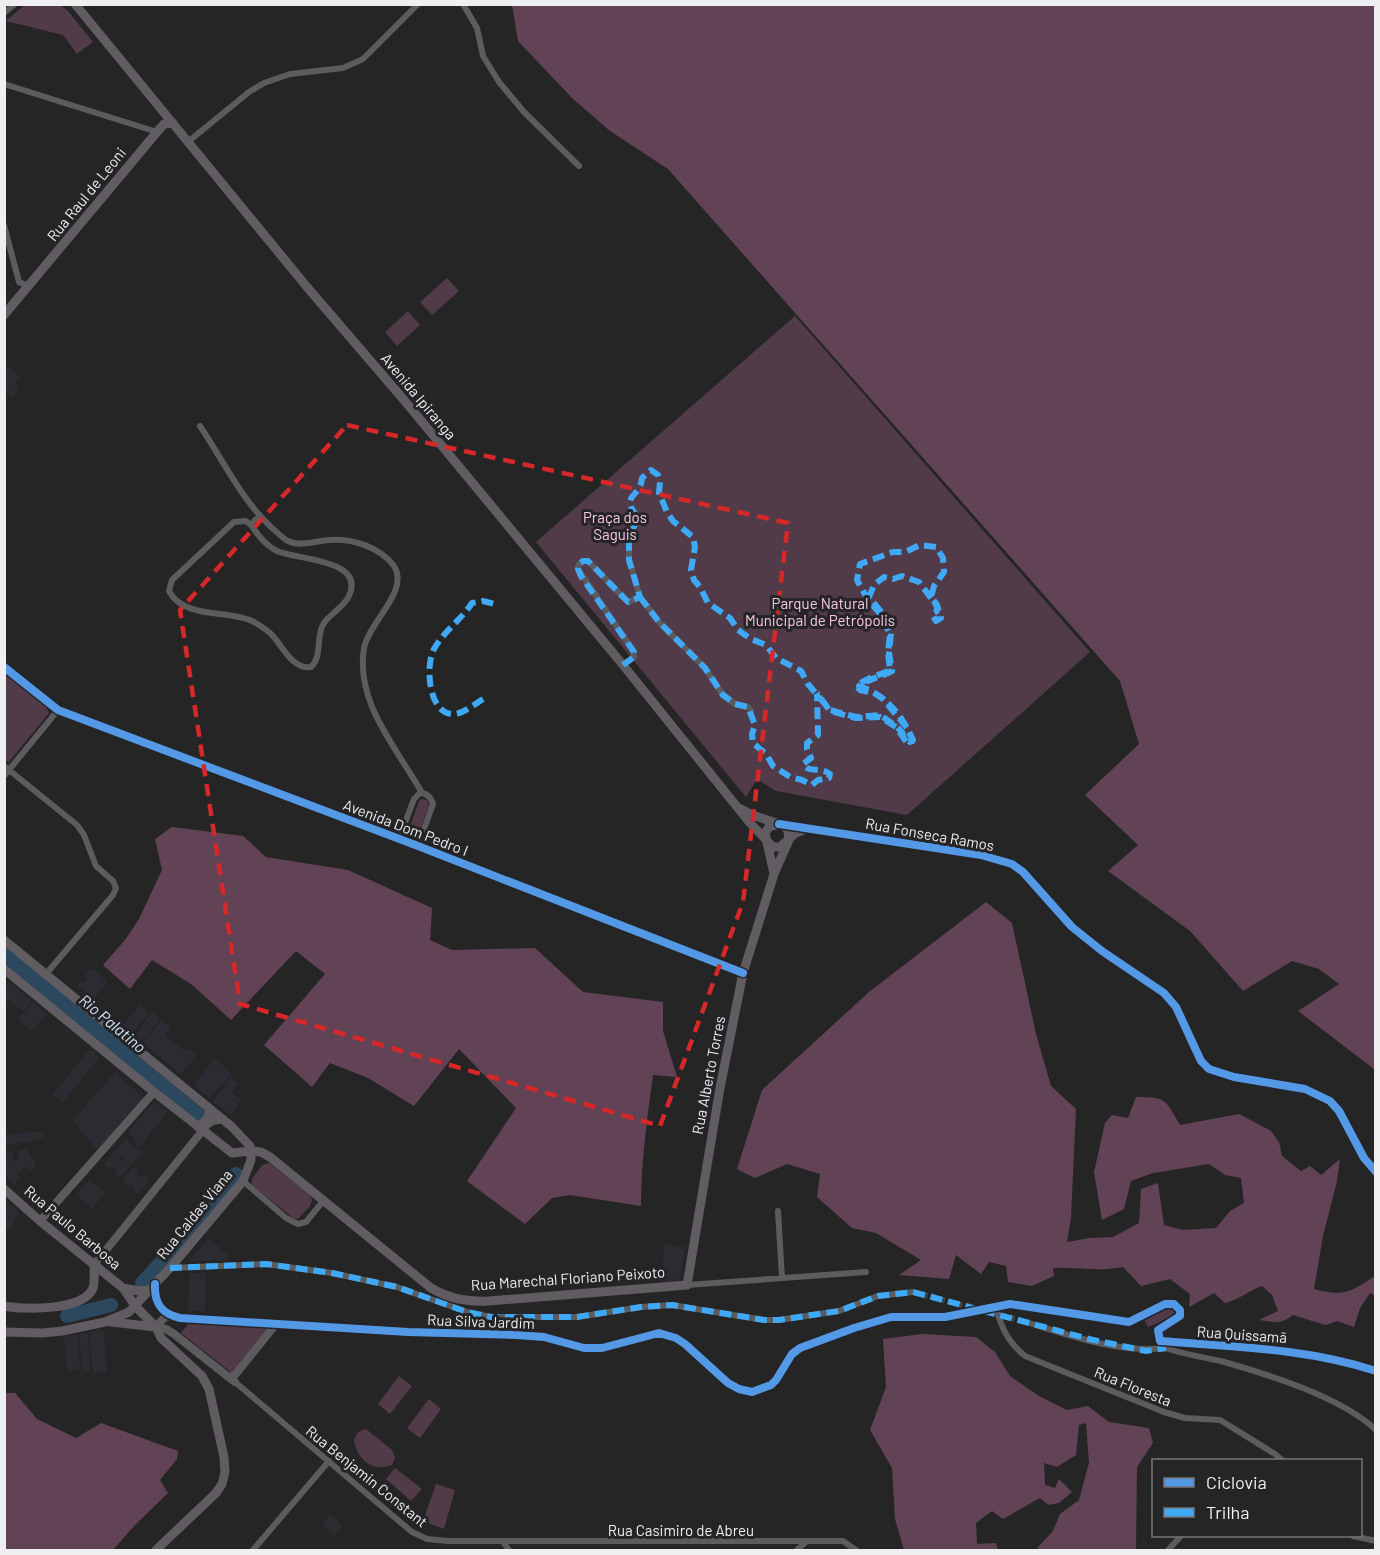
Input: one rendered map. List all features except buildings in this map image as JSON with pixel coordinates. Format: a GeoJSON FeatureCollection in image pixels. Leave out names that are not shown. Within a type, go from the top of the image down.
{"type":"FeatureCollection","features":[{"type":"Feature","properties":{"kind":"main road","name":"Avenida Ipiranga"},"geometry":{"type":"LineString","coordinates":[[75,4],[165,112],[169,123],[189,141],[300,278],[623,664],[767,842]]}},
{"type":"Feature","properties":{"kind":"main road","name":"Rua Raul de Leoni"},"geometry":{"type":"LineString","coordinates":[[4,315],[157,132],[169,123]]}},
{"type":"Feature","properties":{"kind":"main road","name":"Avenida Ipiranga"},"geometry":{"type":"LineString","coordinates":[[738,808],[779,824]]}},
{"type":"Feature","properties":{"kind":"main road"},"geometry":{"type":"LineString","coordinates":[[773,824],[779,824],[788,830],[789,840],[783,846],[776,847],[767,842],[766,830],[773,824]]}},
{"type":"Feature","properties":{"kind":"main road","name":"Rua Alberto Torres"},"geometry":{"type":"LineString","coordinates":[[687,1285],[720,1088],[743,973],[774,874],[789,840]]}},
{"type":"Feature","properties":{"kind":"main road","name":"Rua Alberto Torres"},"geometry":{"type":"LineString","coordinates":[[767,842],[774,874]]}},
{"type":"Feature","properties":{"kind":"main road"},"geometry":{"type":"LineString","coordinates":[[4,940],[224,1119],[242,1136],[251,1151],[232,1153],[4,969]]}},
{"type":"Feature","properties":{"kind":"main road"},"geometry":{"type":"LineString","coordinates":[[201,1129],[208,1118],[210,1109]]}},
{"type":"Feature","properties":{"kind":"main road","name":"Rua Marechal Floriano Peixoto"},"geometry":{"type":"LineString","coordinates":[[251,1151],[261,1152],[270,1157],[431,1288],[455,1299],[489,1300],[687,1285]]}},
{"type":"Feature","properties":{"kind":"main road","name":"Rua Caldas Viana"},"geometry":{"type":"LineString","coordinates":[[135,1307],[243,1181],[251,1151]]}},
{"type":"Feature","properties":{"kind":"main road","name":"Rua Paulo Barbosa"},"geometry":{"type":"LineString","coordinates":[[4,1189],[123,1288]]}},
{"type":"Feature","properties":{"kind":"main road"},"geometry":{"type":"LineString","coordinates":[[4,1306],[50,1307],[81,1300],[94,1287],[94,1265]]}},
{"type":"Feature","properties":{"kind":"main road"},"geometry":{"type":"LineString","coordinates":[[123,1288],[139,1291],[153,1287]]}},
{"type":"Feature","properties":{"kind":"main road"},"geometry":{"type":"LineString","coordinates":[[123,1288],[135,1307],[156,1327],[161,1338],[206,1383],[224,1457],[225,1472],[222,1484],[216,1493],[156,1551]]}},
{"type":"Feature","properties":{"kind":"main road"},"geometry":{"type":"LineString","coordinates":[[4,1332],[62,1331],[105,1322],[120,1317],[135,1307]]}},
{"type":"Feature","properties":{"kind":"main road"},"geometry":{"type":"LineString","coordinates":[[105,1322],[156,1327]]}},
{"type":"Feature","properties":{"kind":"street"},"geometry":{"type":"LineString","coordinates":[[4,13],[15,4]]}},
{"type":"Feature","properties":{"kind":"street"},"geometry":{"type":"LineString","coordinates":[[189,141],[249,92],[264,83],[290,74],[343,68],[363,59],[418,4]]}},
{"type":"Feature","properties":{"kind":"street"},"geometry":{"type":"LineString","coordinates":[[463,4],[477,28],[483,56],[499,82],[524,112],[579,166]]}},
{"type":"Feature","properties":{"kind":"street"},"geometry":{"type":"LineString","coordinates":[[4,84],[157,132]]}},
{"type":"Feature","properties":{"kind":"street"},"geometry":{"type":"LineString","coordinates":[[4,225],[19,282],[26,285],[31,284]]}},
{"type":"Feature","properties":{"kind":"street"},"geometry":{"type":"LineString","coordinates":[[200,426],[247,501],[259,516],[291,543],[331,539],[354,541],[371,547],[386,557],[393,566],[399,581],[365,645],[364,681],[380,724],[422,793],[429,796],[433,804],[418,846]]}},
{"type":"Feature","properties":{"kind":"street"},"geometry":{"type":"LineString","coordinates":[[635,512],[638,521],[629,535],[629,560],[640,597],[659,622],[705,668],[723,695],[735,704],[748,707],[751,711]]}},
{"type":"Feature","properties":{"kind":"street"},"geometry":{"type":"LineString","coordinates":[[251,525],[259,516]]}},
{"type":"Feature","properties":{"kind":"street"},"geometry":{"type":"LineString","coordinates":[[246,521],[251,525],[262,540],[274,550],[286,555],[325,562],[338,567],[348,576],[351,586],[349,596],[322,626],[316,660],[311,667],[304,667],[292,659],[273,636],[253,621],[239,616],[202,612],[186,606],[172,597],[169,591],[172,580],[234,522],[246,521]]}},
{"type":"Feature","properties":{"kind":"street"},"geometry":{"type":"LineString","coordinates":[[623,664],[634,657],[634,652],[581,576],[578,569],[579,564],[588,561],[628,602],[640,597]]}},
{"type":"Feature","properties":{"kind":"street","name":"Avenida Dom Pedro I"},"geometry":{"type":"LineString","coordinates":[[4,667],[58,710],[418,846],[743,973]]}},
{"type":"Feature","properties":{"kind":"street"},"geometry":{"type":"LineString","coordinates":[[46,974],[116,891],[113,881],[92,861],[84,835],[77,825],[6,771],[58,710]]}},
{"type":"Feature","properties":{"kind":"street"},"geometry":{"type":"LineString","coordinates":[[399,839],[414,800],[422,793]]}},
{"type":"Feature","properties":{"kind":"street","name":"Rua Fonseca Ramos"},"geometry":{"type":"LineString","coordinates":[[779,824],[981,855],[1012,864],[1034,882],[1072,927],[1102,951],[1164,993],[1176,1007],[1201,1061],[1209,1069],[1234,1077],[1305,1089],[1330,1101],[1339,1111],[1364,1158],[1376,1172]]}},
{"type":"Feature","properties":{"kind":"street"},"geometry":{"type":"LineString","coordinates":[[789,840],[795,834],[811,828]]}},
{"type":"Feature","properties":{"kind":"street"},"geometry":{"type":"LineString","coordinates":[[40,1221],[154,1092]]}},
{"type":"Feature","properties":{"kind":"street"},"geometry":{"type":"LineString","coordinates":[[94,1265],[201,1129],[213,1120],[224,1119]]}},
{"type":"Feature","properties":{"kind":"street"},"geometry":{"type":"LineString","coordinates":[[243,1181],[286,1218],[298,1224],[306,1222],[324,1199]]}},
{"type":"Feature","properties":{"kind":"street"},"geometry":{"type":"LineString","coordinates":[[778,1211],[782,1278]]}},
{"type":"Feature","properties":{"kind":"street"},"geometry":{"type":"LineString","coordinates":[[170,1268],[266,1264],[332,1274],[397,1287],[467,1312],[491,1317],[577,1317],[672,1305],[764,1320],[779,1320],[839,1311],[878,1296],[914,1292]]}},
{"type":"Feature","properties":{"kind":"street","name":"Rua Marechal Floriano Peixoto"},"geometry":{"type":"LineString","coordinates":[[687,1285],[866,1272]]}},
{"type":"Feature","properties":{"kind":"street"},"geometry":{"type":"LineString","coordinates":[[153,1287],[162,1310],[171,1316]]}},
{"type":"Feature","properties":{"kind":"street","name":"Rua Quissamã"},"geometry":{"type":"LineString","coordinates":[[996,1308],[1025,1305],[1129,1322],[1165,1304],[1174,1304],[1180,1310],[1179,1316],[1158,1330],[1160,1341],[1286,1350],[1354,1364],[1376,1371]]}},
{"type":"Feature","properties":{"kind":"street","name":"Rua Silva Jardim"},"geometry":{"type":"LineString","coordinates":[[171,1316],[398,1332],[544,1337],[585,1348],[602,1348],[659,1333],[676,1338],[685,1344],[728,1383],[739,1389],[753,1392],[765,1389],[777,1380],[796,1350],[854,1328],[891,1317],[945,1317],[996,1308]]}},
{"type":"Feature","properties":{"kind":"street","name":"Rua Floresta"},"geometry":{"type":"LineString","coordinates":[[996,1308],[1002,1330],[1012,1345],[1025,1356],[1185,1419],[1220,1420],[1280,1459]]}},
{"type":"Feature","properties":{"kind":"street"},"geometry":{"type":"LineString","coordinates":[[156,1327],[165,1317],[171,1316]]}},
{"type":"Feature","properties":{"kind":"street"},"geometry":{"type":"LineString","coordinates":[[174,1334],[172,1325],[180,1318]]}},
{"type":"Feature","properties":{"kind":"street"},"geometry":{"type":"LineString","coordinates":[[1026,1322],[1124,1347],[1146,1351],[1166,1348],[1254,1371],[1301,1387],[1350,1412],[1376,1430]]}},
{"type":"Feature","properties":{"kind":"street"},"geometry":{"type":"LineString","coordinates":[[156,1327],[174,1334],[233,1378],[276,1324]]}},
{"type":"Feature","properties":{"kind":"street"},"geometry":{"type":"LineString","coordinates":[[1160,1341],[1166,1348]]}},
{"type":"Feature","properties":{"kind":"street","name":"Rua Benjamin Constant"},"geometry":{"type":"LineString","coordinates":[[233,1378],[412,1532],[427,1539],[503,1542]]}},
{"type":"Feature","properties":{"kind":"street"},"geometry":{"type":"LineString","coordinates":[[253,1551],[329,1461]]}},
{"type":"Feature","properties":{"kind":"street"},"geometry":{"type":"LineString","coordinates":[[1168,1551],[1180,1537]]}},
{"type":"Feature","properties":{"kind":"street"},"geometry":{"type":"LineString","coordinates":[[1358,1537],[1376,1541]]}},
{"type":"Feature","properties":{"kind":"street","name":"Rua Casimiro de Abreu"},"geometry":{"type":"LineString","coordinates":[[503,1542],[843,1540],[856,1551]]}},
{"type":"Feature","properties":{"kind":"street"},"geometry":{"type":"LineString","coordinates":[[797,1551],[808,1541]]}},
{"type":"Feature","properties":{"kind":"street"},"geometry":{"type":"LineString","coordinates":[[503,1542],[509,1551]]}},
{"type":"Feature","properties":{"kind":"highlighted area"},"geometry":{"type":"Polygon","coordinates":[[[347,425],[788,523],[743,902],[660,1126],[240,1004],[180,610],[347,425]]]}},
{"type":"Feature","properties":{"kind":"shaded area"},"geometry":{"type":"Polygon","coordinates":[[[512,5],[1375,5],[1375,1115],[1374,1069],[1298,1011],[1339,984],[1319,969],[1292,961],[1243,991],[1190,931],[1108,871],[1138,845],[1085,795],[1139,744],[1120,681],[668,169],[610,131],[572,98],[518,41],[512,5]]]}},
{"type":"Feature","properties":{"kind":"shaded area"},"geometry":{"type":"Polygon","coordinates":[[[5,364],[20,377],[14,385],[19,389],[13,398],[5,391],[5,364]]]}},
{"type":"Feature","properties":{"kind":"shaded area"},"geometry":{"type":"Polygon","coordinates":[[[172,827],[243,836],[266,857],[348,870],[432,908],[430,940],[452,950],[535,948],[583,992],[663,1002],[663,1031],[677,1077],[653,1075],[643,1157],[641,1206],[570,1195],[552,1198],[525,1224],[467,1181],[516,1108],[459,1049],[414,1106],[368,1078],[330,1063],[312,1087],[264,1045],[325,974],[296,951],[231,1020],[191,984],[152,960],[130,989],[103,965],[125,940],[139,919],[162,870],[155,839],[172,827]]]}},
{"type":"Feature","properties":{"kind":"shaded area"},"geometry":{"type":"Polygon","coordinates":[[[986,902],[1012,923],[1036,1034],[1051,1086],[1076,1109],[1071,1217],[1067,1242],[1113,1237],[1139,1223],[1141,1189],[1158,1183],[1164,1225],[1183,1230],[1216,1228],[1230,1211],[1244,1203],[1241,1178],[1225,1175],[1209,1164],[1153,1173],[1131,1181],[1124,1209],[1102,1220],[1094,1172],[1105,1123],[1112,1115],[1128,1118],[1136,1097],[1160,1099],[1168,1105],[1180,1125],[1239,1114],[1271,1131],[1279,1142],[1282,1156],[1301,1171],[1310,1166],[1321,1175],[1340,1159],[1314,1289],[1333,1293],[1347,1292],[1375,1276],[1375,1296],[1370,1293],[1360,1308],[1354,1327],[1337,1321],[1326,1325],[1293,1315],[1281,1322],[1259,1320],[1278,1311],[1272,1295],[1262,1286],[1225,1303],[1214,1293],[1189,1307],[1190,1294],[1170,1279],[1141,1286],[1123,1267],[1053,1268],[1054,1276],[1032,1286],[1008,1282],[1006,1266],[989,1262],[981,1274],[956,1255],[949,1279],[899,1275],[921,1260],[876,1233],[852,1228],[817,1197],[820,1174],[787,1164],[755,1178],[737,1169],[762,1090],[869,992],[986,902]]]}},
{"type":"Feature","properties":{"kind":"shaded area"},"geometry":{"type":"Polygon","coordinates":[[[90,968],[107,982],[93,1000],[77,986],[88,978],[85,974],[90,968]]]}},
{"type":"Feature","properties":{"kind":"shaded area"},"geometry":{"type":"Polygon","coordinates":[[[11,983],[32,1001],[23,1011],[9,1000],[5,1002],[5,986],[11,983]]]}},
{"type":"Feature","properties":{"kind":"shaded area"},"geometry":{"type":"Polygon","coordinates":[[[33,1002],[47,1014],[32,1031],[18,1019],[33,1002]]]}},
{"type":"Feature","properties":{"kind":"shaded area"},"geometry":{"type":"Polygon","coordinates":[[[140,1004],[150,1012],[133,1033],[123,1026],[140,1004]]]}},
{"type":"Feature","properties":{"kind":"shaded area"},"geometry":{"type":"Polygon","coordinates":[[[152,1012],[160,1019],[142,1041],[135,1035],[152,1012]]]}},
{"type":"Feature","properties":{"kind":"shaded area"},"geometry":{"type":"Polygon","coordinates":[[[162,1019],[171,1027],[165,1035],[185,1051],[188,1049],[196,1055],[181,1075],[143,1043],[162,1019]]]}},
{"type":"Feature","properties":{"kind":"shaded area"},"geometry":{"type":"Polygon","coordinates":[[[89,1050],[100,1056],[99,1058],[62,1103],[52,1095],[89,1050]]]}},
{"type":"Feature","properties":{"kind":"shaded area"},"geometry":{"type":"Polygon","coordinates":[[[215,1058],[232,1074],[209,1098],[194,1085],[215,1058]]]}},
{"type":"Feature","properties":{"kind":"shaded area"},"geometry":{"type":"Polygon","coordinates":[[[115,1072],[145,1099],[97,1150],[73,1120],[115,1072]]]}},
{"type":"Feature","properties":{"kind":"shaded area"},"geometry":{"type":"Polygon","coordinates":[[[230,1077],[239,1084],[232,1093],[241,1100],[231,1115],[213,1102],[230,1077]]]}},
{"type":"Feature","properties":{"kind":"shaded area"},"geometry":{"type":"Polygon","coordinates":[[[154,1101],[167,1112],[140,1147],[133,1142],[135,1139],[128,1133],[154,1101]]]}},
{"type":"Feature","properties":{"kind":"shaded area"},"geometry":{"type":"Polygon","coordinates":[[[43,1131],[44,1137],[30,1142],[5,1145],[5,1135],[43,1131]]]}},
{"type":"Feature","properties":{"kind":"shaded area"},"geometry":{"type":"Polygon","coordinates":[[[126,1138],[135,1149],[137,1147],[143,1152],[132,1164],[121,1156],[119,1159],[122,1162],[125,1159],[131,1165],[120,1178],[114,1173],[117,1169],[114,1166],[110,1169],[104,1164],[126,1138]]]}},
{"type":"Feature","properties":{"kind":"shaded area"},"geometry":{"type":"Polygon","coordinates":[[[27,1149],[36,1164],[30,1171],[25,1166],[17,1174],[21,1178],[14,1185],[5,1176],[5,1153],[12,1152],[14,1161],[19,1160],[18,1150],[27,1149]]]}},
{"type":"Feature","properties":{"kind":"shaded area"},"geometry":{"type":"Polygon","coordinates":[[[133,1167],[139,1172],[137,1175],[140,1178],[143,1175],[149,1181],[138,1194],[132,1188],[134,1186],[122,1180],[133,1167]]]}},
{"type":"Feature","properties":{"kind":"shaded area"},"geometry":{"type":"Polygon","coordinates":[[[90,1179],[105,1193],[92,1209],[76,1195],[90,1179]]]}},
{"type":"Feature","properties":{"kind":"shaded area"},"geometry":{"type":"Polygon","coordinates":[[[5,1199],[9,1206],[13,1206],[19,1213],[11,1229],[6,1228],[5,1230],[5,1199]]]}},
{"type":"Feature","properties":{"kind":"shaded area"},"geometry":{"type":"Polygon","coordinates":[[[209,1238],[230,1257],[226,1262],[216,1260],[188,1262],[209,1238]]]}},
{"type":"Feature","properties":{"kind":"shaded area"},"geometry":{"type":"Polygon","coordinates":[[[663,1243],[685,1247],[680,1278],[664,1283],[663,1243]]]}},
{"type":"Feature","properties":{"kind":"shaded area"},"geometry":{"type":"Polygon","coordinates":[[[189,1273],[206,1273],[205,1311],[188,1311],[189,1273]]]}},
{"type":"Feature","properties":{"kind":"shaded area"},"geometry":{"type":"Polygon","coordinates":[[[104,1330],[107,1372],[93,1373],[89,1331],[104,1330]]]}},
{"type":"Feature","properties":{"kind":"shaded area"},"geometry":{"type":"Polygon","coordinates":[[[78,1334],[80,1370],[67,1371],[64,1335],[78,1334]]]}},
{"type":"Feature","properties":{"kind":"shaded area"},"geometry":{"type":"Polygon","coordinates":[[[79,1334],[88,1334],[90,1371],[82,1371],[79,1334]]]}},
{"type":"Feature","properties":{"kind":"shaded area"},"geometry":{"type":"Polygon","coordinates":[[[922,1334],[976,1337],[995,1352],[1010,1376],[1039,1396],[1067,1410],[1088,1406],[1109,1422],[1149,1428],[1153,1443],[1137,1467],[1136,1550],[1038,1550],[1038,1547],[1053,1531],[1060,1514],[1079,1500],[1089,1463],[1086,1423],[1079,1425],[1076,1455],[1057,1467],[1044,1463],[1045,1485],[1055,1488],[1059,1479],[1072,1492],[1059,1503],[1048,1505],[1040,1498],[1003,1519],[992,1511],[976,1523],[977,1544],[996,1543],[998,1550],[904,1550],[895,1519],[892,1468],[870,1430],[886,1387],[883,1339],[922,1334]]]}},
{"type":"Feature","properties":{"kind":"shaded area"},"geometry":{"type":"Polygon","coordinates":[[[5,1393],[15,1393],[37,1419],[76,1438],[101,1423],[178,1451],[177,1459],[160,1480],[168,1493],[113,1550],[5,1550],[5,1393]]]}},
{"type":"Feature","properties":{"kind":"shaded area"},"geometry":{"type":"Polygon","coordinates":[[[330,1514],[343,1525],[334,1536],[321,1525],[330,1514]]]}},
{"type":"Feature","properties":{"kind":"green space"},"geometry":{"type":"Polygon","coordinates":[[[26,4],[60,5],[68,11],[93,42],[77,54],[63,35],[6,21],[26,4]]]}},
{"type":"Feature","properties":{"kind":"green space"},"geometry":{"type":"Polygon","coordinates":[[[447,278],[459,291],[432,315],[420,302],[447,278]]]}},
{"type":"Feature","properties":{"kind":"green space"},"geometry":{"type":"Polygon","coordinates":[[[408,311],[420,325],[397,346],[385,332],[408,311]]]}},
{"type":"Feature","properties":{"kind":"green space","name":"Parque Natural Municipal de Petrópolis"},"geometry":{"type":"Polygon","coordinates":[[[795,316],[1090,652],[907,815],[776,791],[757,779],[746,797],[536,542],[795,316]]]}},
{"type":"Feature","properties":{"kind":"green space"},"geometry":{"type":"Polygon","coordinates":[[[4,673],[46,707],[49,713],[9,762],[4,760],[4,673]]]}},
{"type":"Feature","properties":{"kind":"green space"},"geometry":{"type":"Polygon","coordinates":[[[427,800],[429,805],[418,836],[412,839],[408,836],[408,832],[419,801],[427,800]]]}},
{"type":"Feature","properties":{"kind":"green space"},"geometry":{"type":"Polygon","coordinates":[[[269,1163],[310,1195],[312,1200],[310,1206],[298,1219],[293,1218],[252,1185],[252,1179],[262,1165],[269,1163]]]}},
{"type":"Feature","properties":{"kind":"green space"},"geometry":{"type":"Polygon","coordinates":[[[1169,1307],[1174,1310],[1175,1316],[1148,1327],[1144,1319],[1169,1307]]]}},
{"type":"Feature","properties":{"kind":"green space"},"geometry":{"type":"Polygon","coordinates":[[[190,1322],[271,1327],[232,1373],[181,1333],[190,1322]]]}},
{"type":"Feature","properties":{"kind":"green space"},"geometry":{"type":"Polygon","coordinates":[[[399,1376],[412,1386],[390,1414],[378,1404],[399,1376]]]}},
{"type":"Feature","properties":{"kind":"green space"},"geometry":{"type":"Polygon","coordinates":[[[429,1399],[441,1409],[420,1438],[407,1428],[429,1399]]]}},
{"type":"Feature","properties":{"kind":"green space"},"geometry":{"type":"Polygon","coordinates":[[[366,1429],[392,1450],[395,1458],[392,1465],[378,1467],[362,1459],[354,1440],[358,1432],[366,1429]]]}},
{"type":"Feature","properties":{"kind":"green space"},"geometry":{"type":"Polygon","coordinates":[[[395,1468],[422,1489],[411,1501],[386,1479],[395,1468]]]}},
{"type":"Feature","properties":{"kind":"green space"},"geometry":{"type":"Polygon","coordinates":[[[436,1484],[455,1490],[444,1529],[423,1521],[436,1484]]]}},
{"type":"Feature","properties":{"kind":"waterway","name":"Rio Palatino"},"geometry":{"type":"LineString","coordinates":[[4,954],[201,1117]]}},
{"type":"Feature","properties":{"kind":"waterway","name":"Rio Palatino"},"geometry":{"type":"LineString","coordinates":[[142,1283],[236,1174]]}},
{"type":"Feature","properties":{"kind":"waterway","name":"Rio Palatino"},"geometry":{"type":"LineString","coordinates":[[67,1316],[111,1305]]}},
{"type":"Feature","properties":{"kind":"tunnel"},"geometry":{"type":"LineString","coordinates":[[913,1292],[1026,1322]]}},
{"type":"Feature","properties":{"kind":"marked path"},"geometry":{"type":"LineString","coordinates":[[623,665],[634,657],[634,652],[578,569],[579,564],[588,561],[628,602],[640,597],[629,560],[629,535],[637,521],[630,501],[640,486],[642,478],[651,470],[658,475],[659,493],[667,512],[673,521],[693,537],[695,547],[691,570],[694,580],[708,603],[730,618],[738,630],[766,645],[776,658],[801,671],[808,684],[830,710],[856,717],[880,715],[896,726],[904,738],[910,742],[912,740],[908,729],[883,699],[857,687],[868,679],[890,670],[888,653],[890,634],[881,615],[867,598],[857,580],[860,564],[893,552],[905,552],[920,545],[936,547],[943,558],[944,572],[934,586],[931,597],[937,605],[941,618],[936,621],[932,614],[937,611],[937,606],[919,582],[902,576],[893,579],[884,577],[874,585],[869,597],[883,614],[891,633],[889,653],[892,671],[859,686],[877,694],[885,700],[892,707],[904,722],[909,731],[913,740],[911,743],[907,743],[896,727],[880,717],[856,718],[830,711],[817,693]]}},
{"type":"Feature","properties":{"kind":"marked path"},"geometry":{"type":"LineString","coordinates":[[640,597],[659,622],[705,668],[723,695],[735,704],[748,707],[755,725],[752,734],[753,743],[766,754],[773,766],[790,777],[812,785],[818,780],[829,778],[830,774],[822,770],[808,769],[803,764],[811,758],[807,743],[818,735],[817,694]]}},
{"type":"Feature","properties":{"kind":"marked path"},"geometry":{"type":"LineString","coordinates":[[483,699],[455,714],[439,707],[431,688],[431,656],[438,643],[472,603],[483,601],[499,605]]}},
{"type":"Feature","properties":{"kind":"marked path"},"geometry":{"type":"LineString","coordinates":[[170,1268],[266,1264],[332,1273],[397,1287],[467,1312],[491,1317],[577,1317],[641,1307],[672,1305],[764,1320],[779,1320],[839,1311],[878,1296],[913,1292],[1089,1339],[1146,1351],[1166,1348]]}},
{"type":"Feature","properties":{"kind":"cycle path"},"geometry":{"type":"LineString","coordinates":[[4,667],[58,710],[418,846],[743,973]]}},
{"type":"Feature","properties":{"kind":"cycle path"},"geometry":{"type":"LineString","coordinates":[[779,824],[981,855],[1012,864],[1023,872],[1072,927],[1102,951],[1164,993],[1176,1007],[1201,1061],[1209,1069],[1234,1077],[1305,1089],[1330,1101],[1339,1111],[1364,1158],[1376,1172]]}},
{"type":"Feature","properties":{"kind":"cycle path"},"geometry":{"type":"LineString","coordinates":[[155,1284],[157,1302],[160,1307],[168,1314],[180,1318],[408,1332],[544,1337],[584,1348],[602,1348],[659,1333],[676,1338],[685,1344],[728,1383],[752,1392],[771,1385],[792,1354],[800,1348],[854,1328],[891,1317],[945,1317],[1010,1304],[1129,1322],[1165,1304],[1174,1304],[1180,1310],[1180,1316],[1158,1330],[1160,1341],[1296,1353],[1350,1363],[1376,1371]]}},
{"type":"Feature","properties":{"kind":"park label","name":"Praça dos Saguis"},"geometry":{"type":"Point","coordinates":[615,526]}}]}
